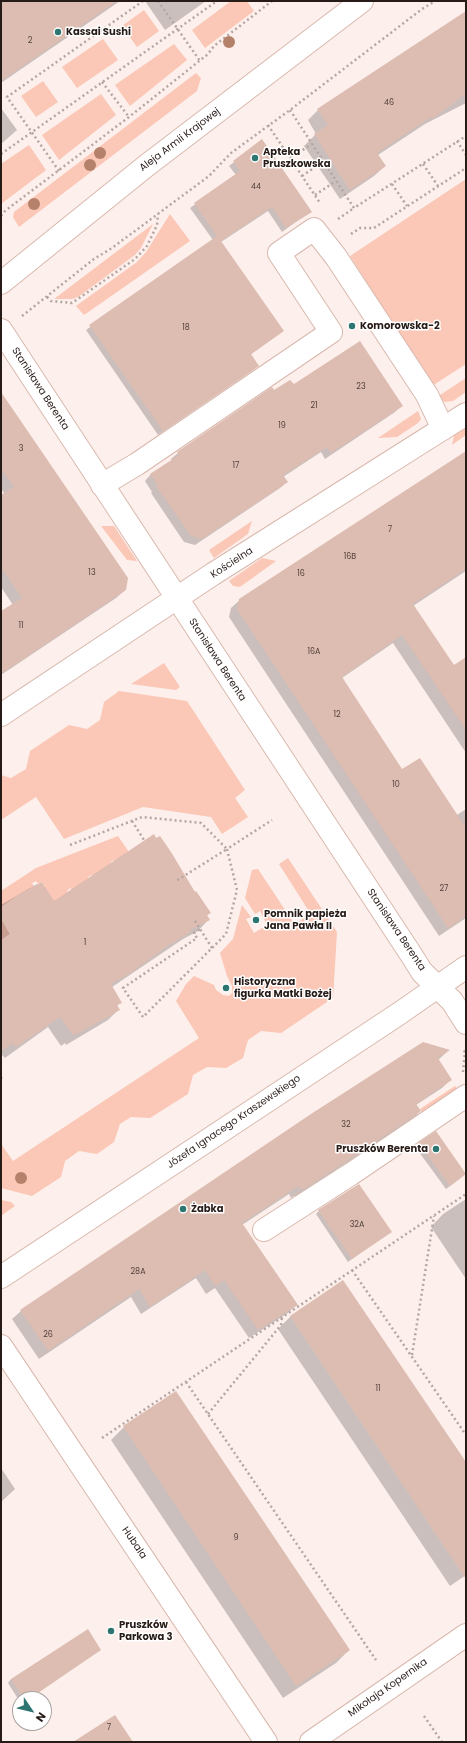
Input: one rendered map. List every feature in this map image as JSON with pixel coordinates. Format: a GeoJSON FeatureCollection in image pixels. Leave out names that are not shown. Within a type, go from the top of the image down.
{"type":"FeatureCollection","features":[{"type":"Feature","properties":{"kind":"street","name":"Aleja Armii Krajowej"},"geometry":{"type":"LineString","coordinates":[[1,283],[146,166],[362,1]]}},
{"type":"Feature","properties":{"kind":"street"},"geometry":{"type":"LineString","coordinates":[[102,485],[136,464],[331,332],[279,253],[314,229],[336,257],[427,395],[444,429]]}},
{"type":"Feature","properties":{"kind":"street","name":"Stanisława Berenta"},"geometry":{"type":"LineString","coordinates":[[9,325],[102,485],[422,972],[452,1001],[466,1023]]}},
{"type":"Feature","properties":{"kind":"street","name":"Kościelna"},"geometry":{"type":"LineString","coordinates":[[1,715],[177,599],[466,414]]}},
{"type":"Feature","properties":{"kind":"street","name":"Józefa Ignacego Kraszewskiego"},"geometry":{"type":"LineString","coordinates":[[1,1277],[400,1013],[466,967]]}},
{"type":"Feature","properties":{"kind":"street"},"geometry":{"type":"LineString","coordinates":[[264,1230],[351,1174],[464,1087]]}},
{"type":"Feature","properties":{"kind":"street","name":"Hubala"},"geometry":{"type":"LineString","coordinates":[[1,1346],[266,1742]]}},
{"type":"Feature","properties":{"kind":"street","name":"Mikołaja Kopernika"},"geometry":{"type":"LineString","coordinates":[[311,1742],[466,1635]]}},
{"type":"Feature","properties":{"kind":"path"},"geometry":{"type":"LineString","coordinates":[[59,171],[7,97],[143,1]]}},
{"type":"Feature","properties":{"kind":"path"},"geometry":{"type":"LineString","coordinates":[[158,1],[200,61]]}},
{"type":"Feature","properties":{"kind":"path"},"geometry":{"type":"LineString","coordinates":[[1,154],[217,1]]}},
{"type":"Feature","properties":{"kind":"path"},"geometry":{"type":"LineString","coordinates":[[1,216],[5,211],[59,171],[200,61],[214,46],[272,1]]}},
{"type":"Feature","properties":{"kind":"path"},"geometry":{"type":"LineString","coordinates":[[9,325],[94,259],[112,248],[209,176],[231,153],[422,9],[435,1]]}},
{"type":"Feature","properties":{"kind":"path"},"geometry":{"type":"LineString","coordinates":[[102,82],[129,117]]}},
{"type":"Feature","properties":{"kind":"path"},"geometry":{"type":"LineString","coordinates":[[290,110],[354,208]]}},
{"type":"Feature","properties":{"kind":"path"},"geometry":{"type":"LineString","coordinates":[[268,125],[322,206]]}},
{"type":"Feature","properties":{"kind":"path"},"geometry":{"type":"LineString","coordinates":[[333,222],[466,136]]}},
{"type":"Feature","properties":{"kind":"path"},"geometry":{"type":"LineString","coordinates":[[457,141],[466,155]]}},
{"type":"Feature","properties":{"kind":"path"},"geometry":{"type":"LineString","coordinates":[[290,158],[312,144]]}},
{"type":"Feature","properties":{"kind":"path"},"geometry":{"type":"LineString","coordinates":[[302,176],[324,161]]}},
{"type":"Feature","properties":{"kind":"path"},"geometry":{"type":"LineString","coordinates":[[423,164],[438,186]]}},
{"type":"Feature","properties":{"kind":"path"},"geometry":{"type":"LineString","coordinates":[[350,235],[360,228],[374,228],[466,168]]}},
{"type":"Feature","properties":{"kind":"path"},"geometry":{"type":"LineString","coordinates":[[315,195],[336,181]]}},
{"type":"Feature","properties":{"kind":"path"},"geometry":{"type":"LineString","coordinates":[[392,184],[407,206]]}},
{"type":"Feature","properties":{"kind":"path"},"geometry":{"type":"LineString","coordinates":[[47,297],[50,302],[72,303],[135,259],[147,246],[157,225],[158,214]]}},
{"type":"Feature","properties":{"kind":"path"},"geometry":{"type":"LineString","coordinates":[[70,846],[142,817],[201,823],[227,849],[237,890],[226,934],[144,1016],[123,988],[197,938],[194,933],[200,929]]}},
{"type":"Feature","properties":{"kind":"path"},"geometry":{"type":"LineString","coordinates":[[176,881],[272,820]]}},
{"type":"Feature","properties":{"kind":"path"},"geometry":{"type":"LineString","coordinates":[[132,821],[144,840]]}},
{"type":"Feature","properties":{"kind":"path"},"geometry":{"type":"LineString","coordinates":[[195,921],[212,948]]}},
{"type":"Feature","properties":{"kind":"path"},"geometry":{"type":"LineString","coordinates":[[461,1046],[465,1052],[464,1087]]}},
{"type":"Feature","properties":{"kind":"path"},"geometry":{"type":"LineString","coordinates":[[1,1079],[2,1075]]}},
{"type":"Feature","properties":{"kind":"path"},"geometry":{"type":"LineString","coordinates":[[102,1438],[466,1194]]}},
{"type":"Feature","properties":{"kind":"path"},"geometry":{"type":"LineString","coordinates":[[412,1356],[434,1215]]}},
{"type":"Feature","properties":{"kind":"path"},"geometry":{"type":"LineString","coordinates":[[352,1270],[466,1435]]}},
{"type":"Feature","properties":{"kind":"path"},"geometry":{"type":"LineString","coordinates":[[208,1414],[281,1325],[282,1317]]}},
{"type":"Feature","properties":{"kind":"path"},"geometry":{"type":"LineString","coordinates":[[186,1382],[376,1660]]}},
{"type":"Feature","properties":{"kind":"path"},"geometry":{"type":"LineString","coordinates":[[424,1716],[442,1742]]}},
{"type":"Feature","properties":{"kind":"shaded area"},"geometry":{"type":"Polygon","coordinates":[[[231,1],[247,1],[254,11],[205,48],[192,30],[231,1]]]}},
{"type":"Feature","properties":{"kind":"shaded area"},"geometry":{"type":"Polygon","coordinates":[[[144,10],[159,31],[137,47],[122,26],[144,10]]]}},
{"type":"Feature","properties":{"kind":"shaded area"},"geometry":{"type":"Polygon","coordinates":[[[103,39],[118,60],[77,88],[62,67],[103,39]]]}},
{"type":"Feature","properties":{"kind":"shaded area"},"geometry":{"type":"Polygon","coordinates":[[[174,44],[187,60],[130,106],[115,85],[174,44]]]}},
{"type":"Feature","properties":{"kind":"shaded area"},"geometry":{"type":"Polygon","coordinates":[[[196,73],[201,78],[197,91],[19,227],[13,217],[14,212],[196,73]]]}},
{"type":"Feature","properties":{"kind":"shaded area"},"geometry":{"type":"Polygon","coordinates":[[[43,81],[58,102],[36,117],[21,96],[43,81]]]}},
{"type":"Feature","properties":{"kind":"shaded area"},"geometry":{"type":"Polygon","coordinates":[[[101,94],[116,115],[59,160],[42,135],[101,94]]]}},
{"type":"Feature","properties":{"kind":"shaded area"},"geometry":{"type":"Polygon","coordinates":[[[29,145],[46,170],[1,204],[1,164],[29,145]]]}},
{"type":"Feature","properties":{"kind":"shaded area"},"geometry":{"type":"Polygon","coordinates":[[[466,179],[466,364],[432,386],[350,256],[466,179]]]}},
{"type":"Feature","properties":{"kind":"shaded area"},"geometry":{"type":"Polygon","coordinates":[[[170,214],[190,241],[84,315],[76,306],[137,262],[146,252],[170,214]]]}},
{"type":"Feature","properties":{"kind":"shaded area"},"geometry":{"type":"Polygon","coordinates":[[[153,224],[141,248],[135,255],[78,297],[72,299],[54,299],[153,224]]]}},
{"type":"Feature","properties":{"kind":"shaded area"},"geometry":{"type":"Polygon","coordinates":[[[466,378],[466,392],[453,401],[445,402],[437,397],[466,378]]]}},
{"type":"Feature","properties":{"kind":"shaded area"},"geometry":{"type":"Polygon","coordinates":[[[418,411],[421,419],[418,423],[397,437],[378,438],[418,411]]]}},
{"type":"Feature","properties":{"kind":"shaded area"},"geometry":{"type":"Polygon","coordinates":[[[466,424],[466,435],[452,445],[455,431],[466,424]]]}},
{"type":"Feature","properties":{"kind":"shaded area"},"geometry":{"type":"Polygon","coordinates":[[[252,521],[248,534],[214,558],[209,550],[252,521]]]}},
{"type":"Feature","properties":{"kind":"shaded area"},"geometry":{"type":"Polygon","coordinates":[[[101,526],[114,526],[137,561],[127,560],[101,526]]]}},
{"type":"Feature","properties":{"kind":"shaded area"},"geometry":{"type":"Polygon","coordinates":[[[262,558],[276,561],[240,587],[233,586],[229,581],[262,558]]]}},
{"type":"Feature","properties":{"kind":"shaded area"},"geometry":{"type":"Polygon","coordinates":[[[164,663],[180,687],[176,690],[131,684],[164,663]]]}},
{"type":"Feature","properties":{"kind":"shaded area"},"geometry":{"type":"Polygon","coordinates":[[[119,691],[187,701],[245,790],[235,798],[248,817],[222,834],[211,817],[143,807],[64,839],[36,797],[1,820],[1,775],[11,778],[26,769],[30,751],[69,725],[87,729],[100,720],[104,702],[119,691]]]}},
{"type":"Feature","properties":{"kind":"shaded area"},"geometry":{"type":"Polygon","coordinates":[[[118,836],[131,855],[117,864],[114,860],[110,863],[112,867],[95,878],[92,875],[88,877],[90,881],[73,892],[70,888],[67,891],[69,895],[52,906],[40,888],[45,886],[42,882],[38,884],[36,881],[32,883],[34,886],[30,888],[31,890],[1,907],[1,891],[36,868],[118,836]]]}},
{"type":"Feature","properties":{"kind":"shaded area"},"geometry":{"type":"Polygon","coordinates":[[[288,858],[337,932],[333,998],[281,1033],[261,1031],[248,1040],[243,1058],[226,1068],[207,1067],[193,1075],[188,1094],[150,1118],[131,1117],[120,1124],[114,1142],[97,1154],[79,1151],[65,1161],[61,1177],[32,1196],[1,1188],[1,1144],[13,1161],[199,1038],[176,1001],[186,984],[194,976],[214,985],[216,990],[223,995],[229,996],[232,993],[232,986],[227,976],[220,953],[233,939],[242,905],[251,917],[246,919],[254,933],[267,925],[260,911],[255,914],[245,898],[252,870],[258,869],[295,925],[310,913],[279,864],[288,858]]]}},
{"type":"Feature","properties":{"kind":"shaded area"},"geometry":{"type":"Polygon","coordinates":[[[1,919],[10,934],[1,940],[1,919]]]}},
{"type":"Feature","properties":{"kind":"shaded area"},"geometry":{"type":"Polygon","coordinates":[[[455,1086],[460,1092],[424,1116],[420,1109],[455,1086]]]}},
{"type":"Feature","properties":{"kind":"shaded area"},"geometry":{"type":"Polygon","coordinates":[[[1,1200],[11,1202],[15,1206],[1,1216],[1,1200]]]}},
{"type":"Feature","properties":{"kind":"building"},"geometry":{"type":"Polygon","coordinates":[[[1,1],[117,1],[1,81],[1,1]]]}},
{"type":"Feature","properties":{"kind":"building"},"geometry":{"type":"Polygon","coordinates":[[[466,11],[466,94],[432,119],[431,117],[377,153],[386,166],[350,190],[314,134],[328,125],[317,109],[466,11]]]}},
{"type":"Feature","properties":{"kind":"building"},"geometry":{"type":"Polygon","coordinates":[[[262,139],[312,212],[286,228],[272,207],[221,241],[284,331],[251,354],[259,366],[163,431],[89,325],[217,236],[194,203],[240,171],[233,161],[262,139]]]}},
{"type":"Feature","properties":{"kind":"building"},"geometry":{"type":"Polygon","coordinates":[[[360,341],[403,406],[331,453],[327,447],[283,475],[288,482],[202,539],[191,536],[156,486],[158,485],[150,474],[179,455],[177,452],[272,387],[274,390],[290,380],[294,384],[360,341]]]}},
{"type":"Feature","properties":{"kind":"building"},"geometry":{"type":"Polygon","coordinates":[[[1,392],[128,578],[126,590],[1,674],[1,611],[22,598],[1,567],[1,495],[14,487],[1,469],[1,392]]]}},
{"type":"Feature","properties":{"kind":"building"},"geometry":{"type":"Polygon","coordinates":[[[466,451],[466,569],[413,604],[454,665],[466,657],[466,730],[402,635],[342,677],[402,769],[420,758],[466,828],[466,916],[448,928],[237,609],[239,599],[466,451]]]}},
{"type":"Feature","properties":{"kind":"building"},"geometry":{"type":"Polygon","coordinates":[[[154,834],[156,838],[160,836],[195,892],[196,891],[211,913],[207,915],[210,920],[190,930],[191,932],[166,947],[132,972],[111,984],[122,1003],[117,1005],[120,1010],[73,1035],[60,1017],[16,1047],[13,1043],[1,1051],[1,940],[10,934],[1,919],[1,907],[18,895],[42,882],[54,901],[154,834]]]}},
{"type":"Feature","properties":{"kind":"building"},"geometry":{"type":"Polygon","coordinates":[[[423,1042],[450,1050],[438,1058],[452,1080],[416,1104],[421,1111],[304,1189],[303,1188],[300,1190],[298,1186],[242,1223],[298,1305],[258,1330],[224,1280],[215,1286],[205,1270],[150,1307],[139,1289],[48,1351],[20,1310],[311,1114],[423,1042]]]}},
{"type":"Feature","properties":{"kind":"building"},"geometry":{"type":"Polygon","coordinates":[[[436,1131],[466,1174],[450,1186],[418,1143],[436,1131]]]}},
{"type":"Feature","properties":{"kind":"building"},"geometry":{"type":"Polygon","coordinates":[[[359,1184],[392,1232],[352,1259],[318,1210],[359,1184]]]}},
{"type":"Feature","properties":{"kind":"building"},"geometry":{"type":"Polygon","coordinates":[[[343,1280],[466,1462],[466,1579],[290,1316],[343,1280]]]}},
{"type":"Feature","properties":{"kind":"building"},"geometry":{"type":"Polygon","coordinates":[[[176,1391],[350,1650],[296,1686],[123,1426],[176,1391]]]}},
{"type":"Feature","properties":{"kind":"building"},"geometry":{"type":"Polygon","coordinates":[[[88,1629],[101,1650],[41,1691],[19,1691],[11,1679],[88,1629]]]}},
{"type":"Feature","properties":{"kind":"building"},"geometry":{"type":"Polygon","coordinates":[[[115,1715],[133,1742],[73,1742],[115,1715]]]}},
{"type":"Feature","properties":{"kind":"place","name":"Kassai Sushi"},"geometry":{"type":"Point","coordinates":[58,32]}},
{"type":"Feature","properties":{"kind":"place","name":"Apteka Pruszkowska"},"geometry":{"type":"Point","coordinates":[255,158]}},
{"type":"Feature","properties":{"kind":"place","name":"Komorowska-2"},"geometry":{"type":"Point","coordinates":[352,326]}},
{"type":"Feature","properties":{"kind":"place","name":"Pomnik papieża Jana Pawła II"},"geometry":{"type":"Point","coordinates":[256,920]}},
{"type":"Feature","properties":{"kind":"place","name":"Historyczna figurka Matki Bożej"},"geometry":{"type":"Point","coordinates":[226,988]}},
{"type":"Feature","properties":{"kind":"place","name":"Pruszków Berenta"},"geometry":{"type":"Point","coordinates":[436,1149]}},
{"type":"Feature","properties":{"kind":"place","name":"Żabka"},"geometry":{"type":"Point","coordinates":[183,1209]}},
{"type":"Feature","properties":{"kind":"place","name":"Pruszków Parkowa 3"},"geometry":{"type":"Point","coordinates":[111,1631]}}]}
